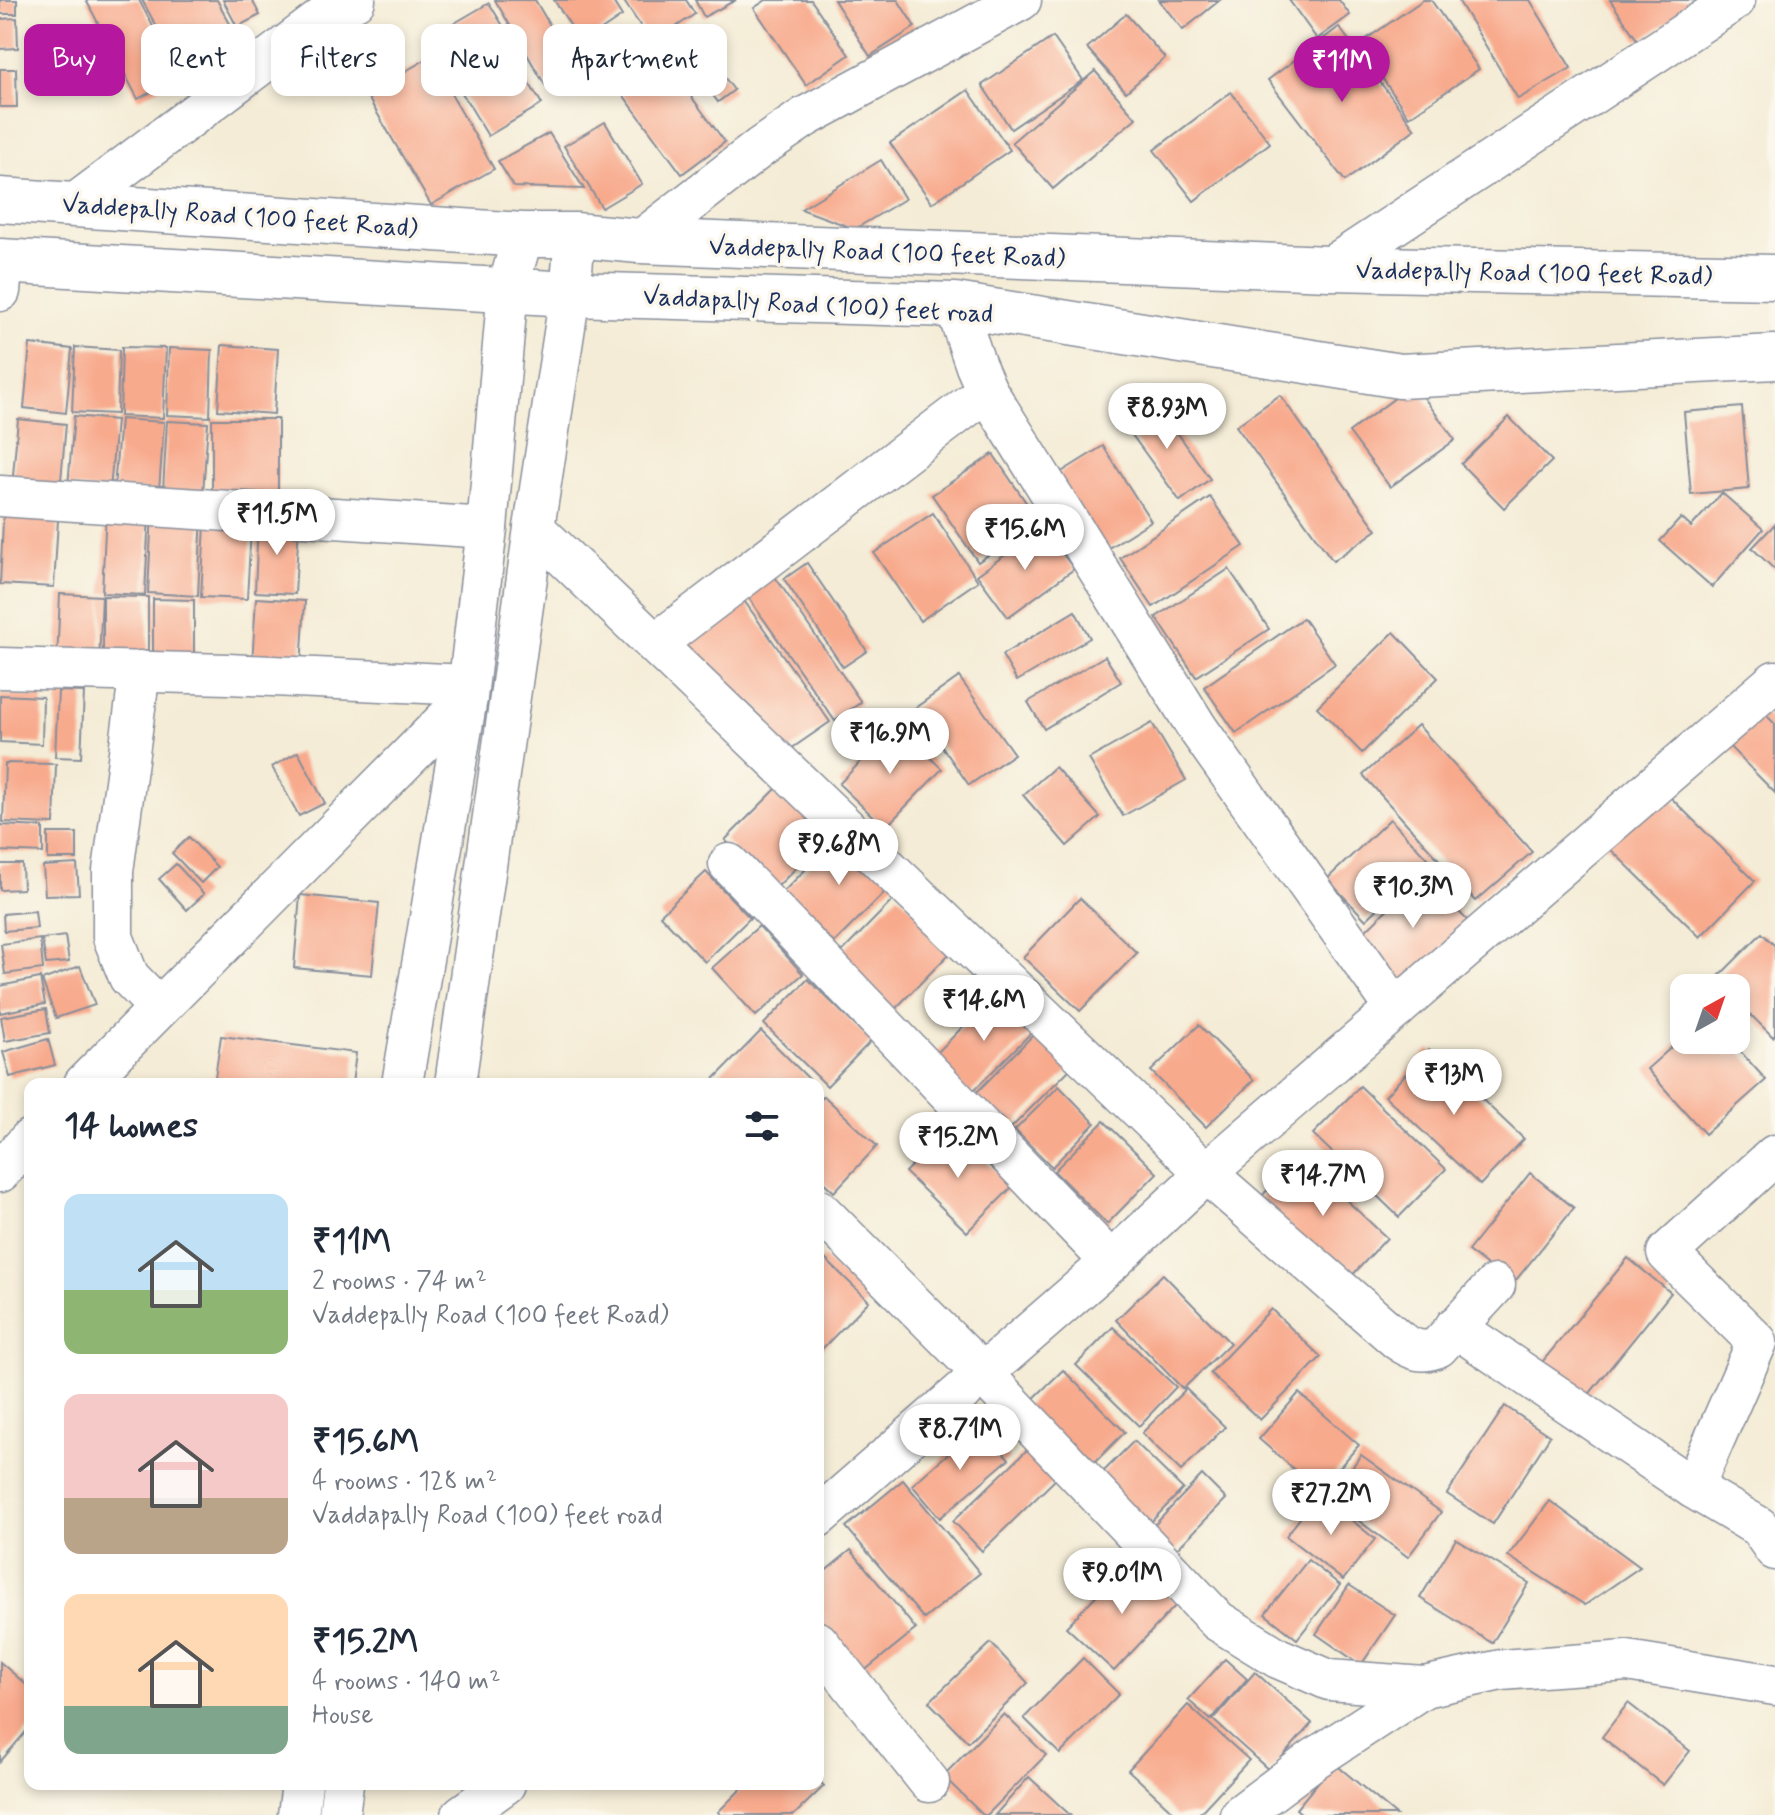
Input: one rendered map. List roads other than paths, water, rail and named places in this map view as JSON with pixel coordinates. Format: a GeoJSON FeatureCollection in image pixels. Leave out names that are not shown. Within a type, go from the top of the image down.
{"type":"FeatureCollection","features":[{"type":"Feature","properties":{"kind":"main road","name":"Vaddepally Road (100 feet Road)"},"geometry":{"type":"LineString","coordinates":[[0,200],[640,241],[1329,268],[1775,277]]}},
{"type":"Feature","properties":{"kind":"main road","name":"Vaddapally Road (100) feet road"},"geometry":{"type":"LineString","coordinates":[[1,271],[508,288],[570,294],[955,305],[1400,376],[1775,357]]}},
{"type":"Feature","properties":{"kind":"street"},"geometry":{"type":"LineString","coordinates":[[640,241],[761,147],[805,117],[1021,0]]}},
{"type":"Feature","properties":{"kind":"street"},"geometry":{"type":"LineString","coordinates":[[1329,268],[1735,0]]}},
{"type":"Feature","properties":{"kind":"street"},"geometry":{"type":"LineString","coordinates":[[76,203],[334,5]]}},
{"type":"Feature","properties":{"kind":"street"},"geometry":{"type":"LineString","coordinates":[[403,1078],[468,692],[487,528],[508,288],[523,235]]}},
{"type":"Feature","properties":{"kind":"street"},"geometry":{"type":"LineString","coordinates":[[456,1078],[570,294],[575,235]]}},
{"type":"Feature","properties":{"kind":"street"},"geometry":{"type":"LineString","coordinates":[[955,305],[987,391],[1198,729],[1396,1009]]}},
{"type":"Feature","properties":{"kind":"street"},"geometry":{"type":"LineString","coordinates":[[655,644],[987,391]]}},
{"type":"Feature","properties":{"kind":"street"},"geometry":{"type":"LineString","coordinates":[[0,496],[487,528]]}},
{"type":"Feature","properties":{"kind":"street"},"geometry":{"type":"LineString","coordinates":[[534,528],[1206,1173],[1410,1349],[1427,1352],[1438,1347],[1495,1285]]}},
{"type":"Feature","properties":{"kind":"street"},"geometry":{"type":"LineString","coordinates":[[0,668],[140,671],[468,692]]}},
{"type":"Feature","properties":{"kind":"street"},"geometry":{"type":"LineString","coordinates":[[140,671],[113,871],[113,937],[129,977],[159,1008]]}},
{"type":"Feature","properties":{"kind":"street"},"geometry":{"type":"LineString","coordinates":[[824,1512],[1111,1262],[1206,1173],[1775,681]]}},
{"type":"Feature","properties":{"kind":"street"},"geometry":{"type":"LineString","coordinates":[[90,1078],[468,692]]}},
{"type":"Feature","properties":{"kind":"street"},"geometry":{"type":"LineString","coordinates":[[729,864],[1111,1262]]}},
{"type":"Feature","properties":{"kind":"street"},"geometry":{"type":"LineString","coordinates":[[0,1172],[24,1146]]}},
{"type":"Feature","properties":{"kind":"street"},"geometry":{"type":"LineString","coordinates":[[1693,1488],[1757,1342],[1667,1253],[1775,1155]]}},
{"type":"Feature","properties":{"kind":"street"},"geometry":{"type":"LineString","coordinates":[[824,1215],[983,1374],[1218,1621],[1278,1658],[1329,1680],[1424,1687],[1501,1670],[1627,1661],[1775,1685]]}},
{"type":"Feature","properties":{"kind":"street"},"geometry":{"type":"LineString","coordinates":[[1455,1327],[1693,1488],[1759,1527],[1775,1550]]}},
{"type":"Feature","properties":{"kind":"street"},"geometry":{"type":"LineString","coordinates":[[824,1650],[929,1782]]}},
{"type":"Feature","properties":{"kind":"street"},"geometry":{"type":"LineString","coordinates":[[1240,1815],[1314,1759],[1424,1687]]}},
{"type":"Feature","properties":{"kind":"street"},"geometry":{"type":"LineString","coordinates":[[298,1815],[301,1790]]}},
{"type":"Feature","properties":{"kind":"street"},"geometry":{"type":"LineString","coordinates":[[339,1815],[342,1790]]}}]}
